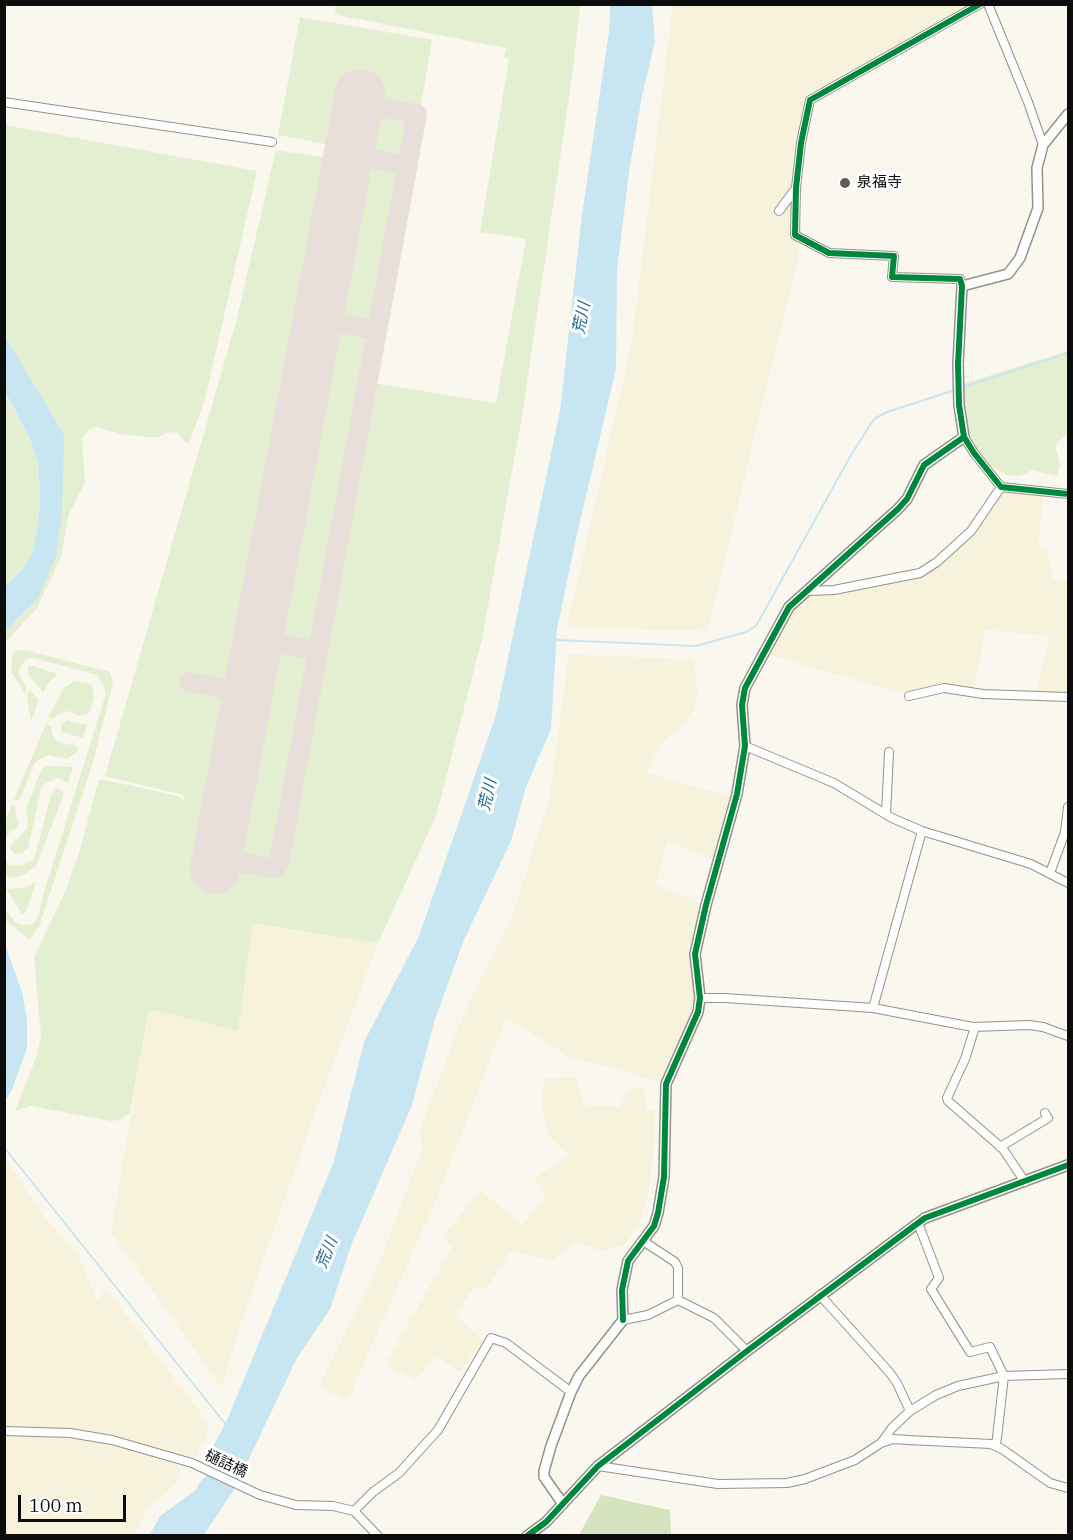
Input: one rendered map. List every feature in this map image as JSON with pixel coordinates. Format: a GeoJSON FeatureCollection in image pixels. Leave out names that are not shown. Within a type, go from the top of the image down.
{"type":"FeatureCollection","features":[{"type":"Feature","properties":{"kind":"street"},"geometry":{"type":"LineString","coordinates":[[980,4],[810,99],[801,143],[796,188],[795,235],[829,253],[894,255],[892,277],[960,279],[962,286],[958,364],[959,405],[964,437],[1001,487],[1068,494]]}},
{"type":"Feature","properties":{"kind":"street"},"geometry":{"type":"LineString","coordinates":[[988,4],[1028,102],[1043,146]]}},
{"type":"Feature","properties":{"kind":"street"},"geometry":{"type":"LineString","coordinates":[[4,102],[272,142]]}},
{"type":"Feature","properties":{"kind":"street"},"geometry":{"type":"LineString","coordinates":[[962,286],[1008,274],[1020,258],[1038,208],[1037,168],[1043,146],[1068,114]]}},
{"type":"Feature","properties":{"kind":"street"},"geometry":{"type":"LineString","coordinates":[[779,210],[796,188]]}},
{"type":"Feature","properties":{"kind":"street"},"geometry":{"type":"LineString","coordinates":[[563,1504],[544,1477],[544,1471],[579,1376],[623,1320],[622,1290],[628,1261],[654,1226],[664,1177],[666,1084],[698,1012],[700,998],[694,954],[737,794],[744,746],[742,705],[745,688],[789,607],[857,548],[907,499],[924,465],[964,437]]}},
{"type":"Feature","properties":{"kind":"street"},"geometry":{"type":"LineString","coordinates":[[808,591],[834,590],[920,573],[937,562],[971,531],[1001,487]]}},
{"type":"Feature","properties":{"kind":"street"},"geometry":{"type":"LineString","coordinates":[[909,696],[944,688],[983,694],[1068,697]]}},
{"type":"Feature","properties":{"kind":"street"},"geometry":{"type":"LineString","coordinates":[[744,746],[834,783],[886,814],[922,831],[1003,854],[1068,883]]}},
{"type":"Feature","properties":{"kind":"street"},"geometry":{"type":"LineString","coordinates":[[886,814],[889,752]]}},
{"type":"Feature","properties":{"kind":"street"},"geometry":{"type":"LineString","coordinates":[[1050,873],[1065,832],[1068,807]]}},
{"type":"Feature","properties":{"kind":"street"},"geometry":{"type":"LineString","coordinates":[[873,1008],[922,831]]}},
{"type":"Feature","properties":{"kind":"street"},"geometry":{"type":"LineString","coordinates":[[700,998],[873,1008],[975,1027],[1029,1025],[1055,1030],[1068,1036]]}},
{"type":"Feature","properties":{"kind":"street"},"geometry":{"type":"LineString","coordinates":[[975,1027],[965,1059],[947,1098],[1000,1147],[1025,1182]]}},
{"type":"Feature","properties":{"kind":"street"},"geometry":{"type":"LineString","coordinates":[[1000,1147],[1048,1118],[1045,1113]]}},
{"type":"Feature","properties":{"kind":"street"},"geometry":{"type":"LineString","coordinates":[[527,1536],[546,1522],[598,1466],[820,1295],[925,1218],[1068,1165]]}},
{"type":"Feature","properties":{"kind":"street"},"geometry":{"type":"LineString","coordinates":[[918,1223],[939,1278],[931,1289],[970,1352],[990,1347],[1004,1376],[996,1446]]}},
{"type":"Feature","properties":{"kind":"street"},"geometry":{"type":"LineString","coordinates":[[643,1241],[675,1262],[678,1268],[678,1300]]}},
{"type":"Feature","properties":{"kind":"street"},"geometry":{"type":"LineString","coordinates":[[820,1295],[890,1373],[910,1411]]}},
{"type":"Feature","properties":{"kind":"street"},"geometry":{"type":"LineString","coordinates":[[623,1320],[648,1315],[678,1300]]}},
{"type":"Feature","properties":{"kind":"street"},"geometry":{"type":"LineString","coordinates":[[678,1300],[714,1318],[747,1351]]}},
{"type":"Feature","properties":{"kind":"street"},"geometry":{"type":"LineString","coordinates":[[378,1536],[354,1510],[373,1492],[399,1473],[438,1430],[491,1338],[506,1343],[572,1392]]}},
{"type":"Feature","properties":{"kind":"street"},"geometry":{"type":"LineString","coordinates":[[882,1443],[892,1428],[910,1411],[936,1395],[958,1386],[1004,1376],[1068,1374]]}},
{"type":"Feature","properties":{"kind":"street","name":"樋詰橋"},"geometry":{"type":"LineString","coordinates":[[4,1431],[70,1433],[101,1438],[192,1463],[260,1495],[296,1505],[333,1506],[354,1510]]}},
{"type":"Feature","properties":{"kind":"street"},"geometry":{"type":"LineString","coordinates":[[598,1466],[718,1484],[787,1483],[805,1479],[855,1460],[882,1443],[893,1439],[991,1444],[1050,1482],[1068,1488]]}},
{"type":"Feature","properties":{"kind":"shaded area"},"geometry":{"type":"Polygon","coordinates":[[[673,5],[973,5],[810,100],[795,192],[799,255],[707,631],[567,627],[632,342],[673,5]]]}},
{"type":"Feature","properties":{"kind":"shaded area"},"geometry":{"type":"Polygon","coordinates":[[[1001,487],[1044,491],[1038,547],[1047,548],[1053,579],[1068,579],[1068,697],[1035,697],[1050,636],[985,630],[973,693],[944,688],[910,696],[763,653],[789,607],[808,591],[920,573],[956,545],[1001,487]]]}},
{"type":"Feature","properties":{"kind":"shaded area"},"geometry":{"type":"Polygon","coordinates":[[[569,654],[694,660],[697,694],[693,710],[684,723],[661,744],[647,773],[729,796],[714,860],[667,841],[656,885],[702,904],[696,1006],[663,1080],[655,1081],[592,1062],[571,1060],[552,1045],[506,1018],[427,1223],[421,1226],[422,1231],[349,1397],[345,1400],[319,1386],[380,1261],[423,1147],[419,1133],[460,1023],[512,917],[550,797],[569,654]]]}},
{"type":"Feature","properties":{"kind":"shaded area"},"geometry":{"type":"Polygon","coordinates":[[[253,923],[378,943],[315,1112],[239,1328],[222,1388],[111,1232],[149,1009],[238,1031],[253,923]]]}},
{"type":"Feature","properties":{"kind":"shaded area"},"geometry":{"type":"Polygon","coordinates":[[[576,1077],[584,1105],[619,1107],[631,1088],[643,1088],[647,1110],[655,1110],[649,1191],[639,1224],[626,1244],[602,1251],[576,1242],[551,1261],[511,1250],[487,1288],[474,1287],[455,1315],[483,1340],[460,1372],[435,1356],[416,1380],[385,1365],[452,1247],[443,1237],[480,1190],[522,1225],[544,1200],[547,1202],[534,1178],[569,1155],[548,1136],[542,1105],[544,1079],[576,1077]]]}},
{"type":"Feature","properties":{"kind":"shaded area"},"geometry":{"type":"Polygon","coordinates":[[[4,1156],[42,1214],[79,1257],[97,1300],[104,1292],[110,1294],[209,1427],[195,1457],[177,1453],[171,1457],[181,1470],[180,1476],[146,1512],[135,1535],[5,1535],[4,1156]]]}},
{"type":"Feature","properties":{"kind":"green space"},"geometry":{"type":"Polygon","coordinates":[[[336,5],[580,5],[573,70],[523,410],[482,639],[436,816],[378,943],[253,923],[238,1031],[149,1009],[130,1113],[119,1120],[111,1121],[31,1106],[15,1111],[37,1055],[41,1035],[34,957],[65,892],[79,853],[99,779],[179,796],[184,801],[184,795],[105,776],[236,322],[276,150],[333,159],[204,870],[227,875],[228,866],[282,875],[373,383],[496,403],[526,239],[480,232],[509,59],[504,57],[506,48],[337,15],[336,5]]]}},
{"type":"Feature","properties":{"kind":"green space"},"geometry":{"type":"Polygon","coordinates":[[[300,17],[432,40],[420,111],[373,101],[373,93],[345,89],[337,146],[278,135],[300,17]]]}},
{"type":"Feature","properties":{"kind":"green space"},"geometry":{"type":"Polygon","coordinates":[[[371,112],[410,118],[404,156],[365,149],[371,112]]]}},
{"type":"Feature","properties":{"kind":"green space"},"geometry":{"type":"Polygon","coordinates":[[[5,125],[257,171],[205,399],[189,444],[177,433],[168,432],[159,437],[147,437],[122,434],[97,427],[90,429],[82,439],[85,482],[69,514],[61,557],[37,608],[5,643],[5,632],[26,610],[64,435],[5,336],[5,125]]]}},
{"type":"Feature","properties":{"kind":"green space"},"geometry":{"type":"Polygon","coordinates":[[[362,164],[400,171],[370,323],[333,313],[362,164]]]}},
{"type":"Feature","properties":{"kind":"green space"},"geometry":{"type":"Polygon","coordinates":[[[329,329],[368,336],[314,643],[273,636],[329,329]]]}},
{"type":"Feature","properties":{"kind":"green space"},"geometry":{"type":"Polygon","coordinates":[[[1068,351],[1068,432],[1055,445],[1060,465],[1057,476],[1032,470],[1020,476],[1006,475],[975,456],[964,437],[959,385],[1068,351]]]}},
{"type":"Feature","properties":{"kind":"green space"},"geometry":{"type":"Polygon","coordinates":[[[4,392],[29,437],[38,463],[40,493],[33,551],[24,566],[5,586],[4,392]]]}},
{"type":"Feature","properties":{"kind":"green space"},"geometry":{"type":"Polygon","coordinates":[[[270,649],[311,655],[272,861],[231,853],[270,649]]]}},
{"type":"Feature","properties":{"kind":"green space"},"geometry":{"type":"Polygon","coordinates":[[[17,650],[25,650],[110,672],[113,683],[93,762],[40,924],[30,940],[5,920],[5,909],[16,923],[23,925],[33,924],[38,917],[106,693],[102,682],[95,674],[33,658],[26,659],[19,668],[19,675],[26,687],[25,693],[11,672],[13,654],[17,650]]]}},
{"type":"Feature","properties":{"kind":"green space"},"geometry":{"type":"Polygon","coordinates":[[[30,666],[58,674],[43,692],[28,674],[30,666]]]}},
{"type":"Feature","properties":{"kind":"green space"},"geometry":{"type":"Polygon","coordinates":[[[75,681],[92,686],[94,697],[90,711],[80,716],[69,711],[60,713],[52,719],[48,717],[64,688],[75,681]]]}},
{"type":"Feature","properties":{"kind":"green space"},"geometry":{"type":"Polygon","coordinates":[[[29,689],[39,700],[31,721],[27,699],[29,689]]]}},
{"type":"Feature","properties":{"kind":"green space"},"geometry":{"type":"Polygon","coordinates":[[[67,720],[87,724],[83,738],[61,732],[62,724],[67,720]]]}},
{"type":"Feature","properties":{"kind":"green space"},"geometry":{"type":"Polygon","coordinates":[[[46,724],[51,726],[52,734],[57,741],[76,745],[78,751],[67,759],[48,755],[37,761],[19,801],[14,799],[46,724]]]}},
{"type":"Feature","properties":{"kind":"green space"},"geometry":{"type":"Polygon","coordinates":[[[47,766],[73,767],[68,783],[58,778],[44,784],[28,848],[22,853],[14,854],[9,846],[27,829],[26,810],[39,775],[47,766]]]}},
{"type":"Feature","properties":{"kind":"green space"},"geometry":{"type":"Polygon","coordinates":[[[57,788],[64,794],[36,866],[24,875],[12,878],[5,876],[5,860],[9,865],[22,866],[34,859],[51,795],[57,788]]]}},
{"type":"Feature","properties":{"kind":"green space"},"geometry":{"type":"Polygon","coordinates":[[[12,805],[15,807],[19,822],[16,828],[5,836],[5,821],[12,805]]]}},
{"type":"Feature","properties":{"kind":"green space"},"geometry":{"type":"Polygon","coordinates":[[[36,882],[26,912],[22,914],[6,889],[24,888],[36,882]]]}},
{"type":"Feature","properties":{"kind":"green space"},"geometry":{"type":"Polygon","coordinates":[[[601,1495],[670,1510],[671,1535],[579,1535],[601,1495]]]}},
{"type":"Feature","properties":{"kind":"water","name":"荒川"},"geometry":{"type":"Polygon","coordinates":[[[610,5],[652,5],[655,41],[642,96],[629,172],[617,271],[616,369],[557,629],[551,729],[526,787],[511,841],[464,940],[435,1019],[412,1105],[351,1246],[330,1309],[297,1358],[235,1488],[204,1535],[149,1536],[160,1516],[196,1490],[206,1476],[206,1460],[228,1418],[334,1161],[364,1042],[419,936],[496,715],[560,411],[582,214],[609,32],[610,5]]]}},
{"type":"Feature","properties":{"kind":"water"},"geometry":{"type":"Polygon","coordinates":[[[5,336],[64,435],[62,514],[56,556],[39,596],[5,632],[5,586],[24,567],[33,551],[40,493],[38,463],[29,437],[5,392],[5,336]]]}},
{"type":"Feature","properties":{"kind":"water"},"geometry":{"type":"Polygon","coordinates":[[[5,944],[22,992],[27,1020],[27,1048],[11,1092],[5,1101],[5,944]]]}},
{"type":"Feature","properties":{"kind":"waterway"},"geometry":{"type":"LineString","coordinates":[[963,387],[1068,353]]}},
{"type":"Feature","properties":{"kind":"waterway"},"geometry":{"type":"LineString","coordinates":[[556,640],[696,646],[746,632],[756,626],[851,455],[874,419],[887,412],[955,390]]}},
{"type":"Feature","properties":{"kind":"waterway"},"geometry":{"type":"LineString","coordinates":[[4,1147],[227,1426]]}},
{"type":"Feature","properties":{"kind":"taxiway"},"geometry":{"type":"LineString","coordinates":[[218,858],[269,868],[276,867],[279,863],[417,114],[358,104]]}},
{"type":"Feature","properties":{"kind":"taxiway"},"geometry":{"type":"LineString","coordinates":[[349,154],[408,166]]}},
{"type":"Feature","properties":{"kind":"taxiway"},"geometry":{"type":"LineString","coordinates":[[318,320],[377,330]]}},
{"type":"Feature","properties":{"kind":"taxiway"},"geometry":{"type":"LineString","coordinates":[[258,640],[318,651]]}},
{"type":"Feature","properties":{"kind":"taxiway"},"geometry":{"type":"LineString","coordinates":[[189,682],[248,693]]}},
{"type":"Feature","properties":{"kind":"runway"},"geometry":{"type":"LineString","coordinates":[[215,869],[360,94]]}},
{"type":"Feature","properties":{"kind":"cycle path"},"geometry":{"type":"LineString","coordinates":[[980,4],[810,100],[801,143],[796,188],[795,235],[829,253],[894,256],[892,277],[960,279],[962,286],[958,364],[959,405],[964,437],[1001,487],[1068,494]]}},
{"type":"Feature","properties":{"kind":"cycle path"},"geometry":{"type":"LineString","coordinates":[[623,1320],[622,1290],[628,1261],[654,1226],[658,1213],[664,1177],[666,1084],[698,1012],[700,998],[695,954],[706,905],[737,794],[745,746],[742,705],[745,688],[789,607],[898,509],[907,499],[924,465],[964,437]]}},
{"type":"Feature","properties":{"kind":"cycle path"},"geometry":{"type":"LineString","coordinates":[[527,1536],[546,1522],[598,1466],[925,1218],[1068,1165]]}},
{"type":"Feature","properties":{"kind":"place","name":"泉福寺"},"geometry":{"type":"Point","coordinates":[845,183]}}]}
